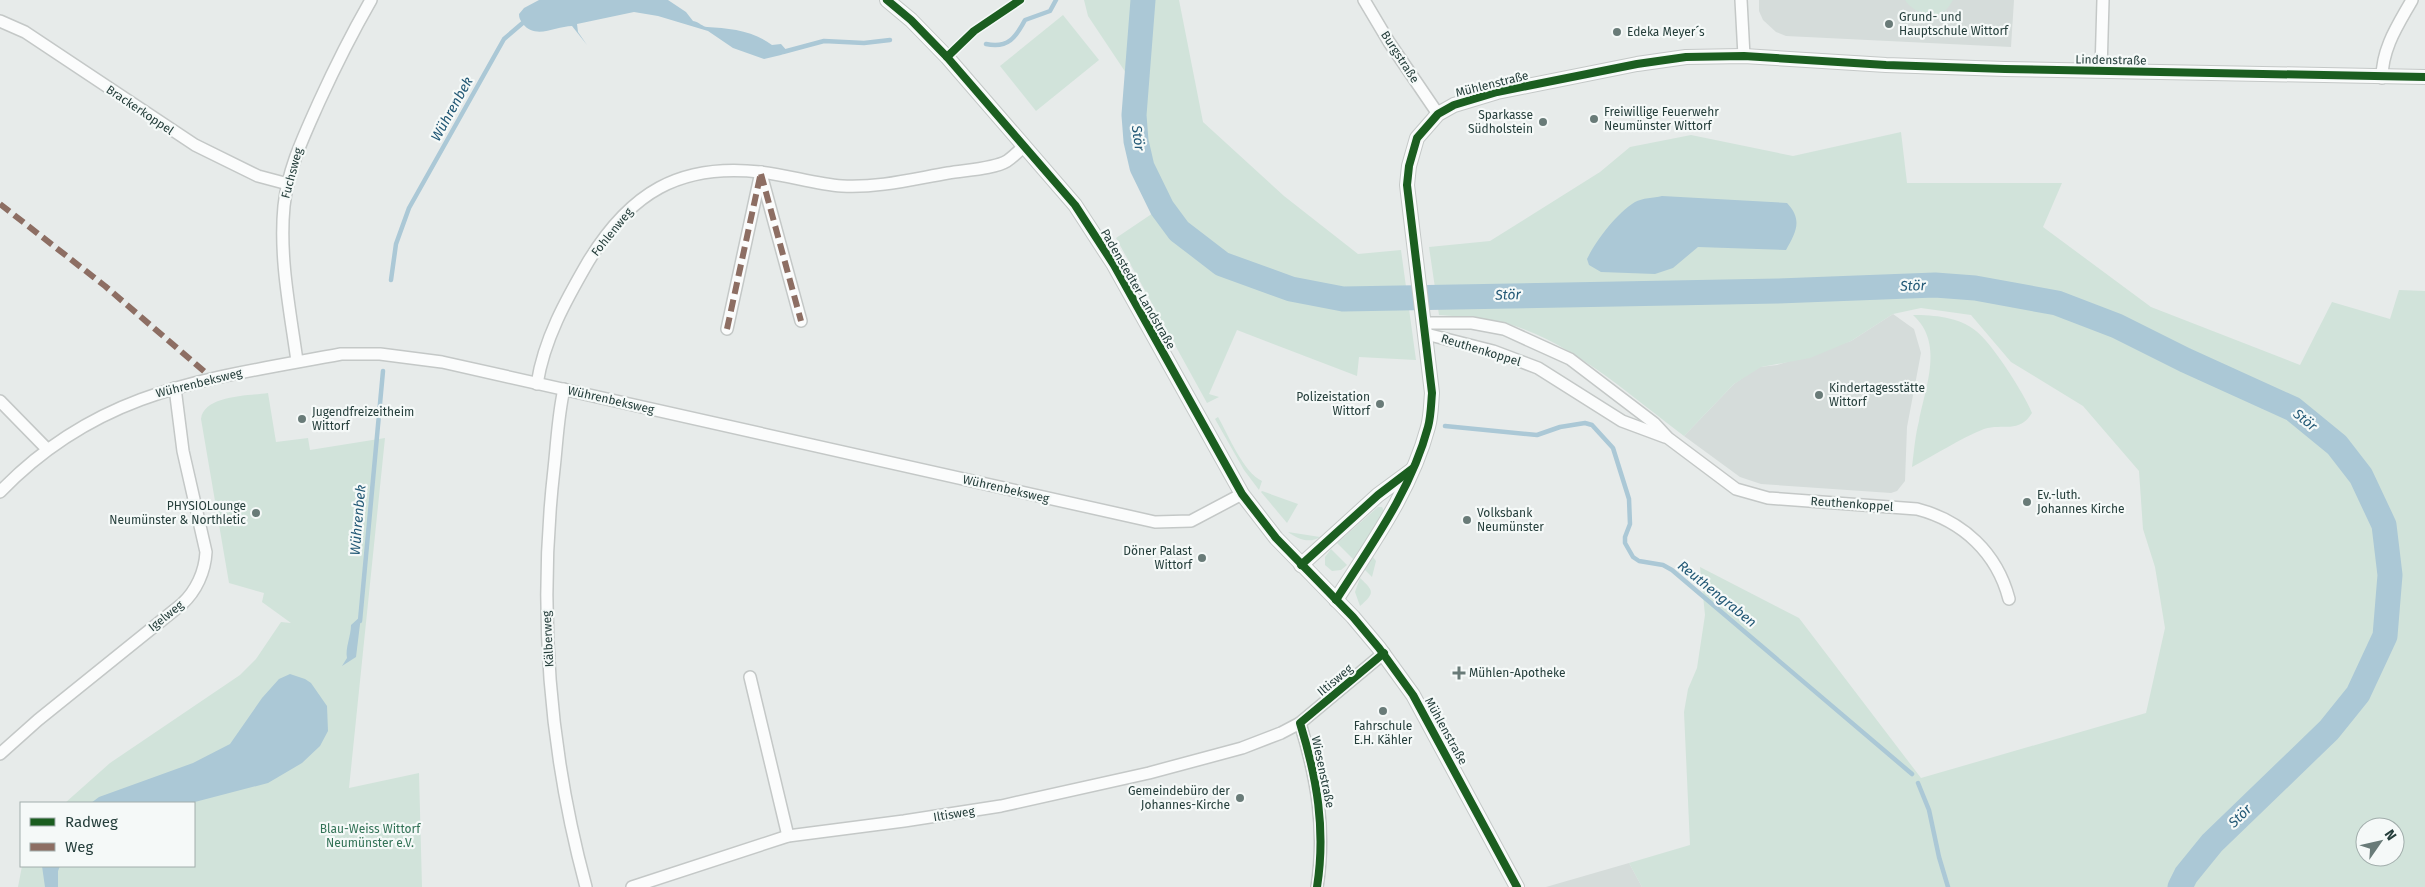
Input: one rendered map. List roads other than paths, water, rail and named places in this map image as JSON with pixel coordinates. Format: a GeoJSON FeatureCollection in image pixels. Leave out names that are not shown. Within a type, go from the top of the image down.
{"type":"FeatureCollection","features":[{"type":"Feature","properties":{"kind":"street","name":"Fuchsweg"},"geometry":{"type":"LineString","coordinates":[[297,361],[283,250],[284,205],[288,184],[301,141],[344,49],[371,0]]}},
{"type":"Feature","properties":{"kind":"street","name":"Padenstedter Landstraße"},"geometry":{"type":"LineString","coordinates":[[887,0],[929,38],[1075,206],[1114,265],[1242,494],[1264,524],[1301,565]]}},
{"type":"Feature","properties":{"kind":"street","name":"Burgstraße"},"geometry":{"type":"LineString","coordinates":[[1364,0],[1389,42],[1438,114]]}},
{"type":"Feature","properties":{"kind":"street"},"geometry":{"type":"LineString","coordinates":[[1741,0],[1744,56]]}},
{"type":"Feature","properties":{"kind":"street"},"geometry":{"type":"LineString","coordinates":[[2101,71],[2103,0]]}},
{"type":"Feature","properties":{"kind":"street"},"geometry":{"type":"LineString","coordinates":[[2382,78],[2382,63],[2385,51],[2412,0]]}},
{"type":"Feature","properties":{"kind":"street","name":"Brackerkoppel"},"geometry":{"type":"LineString","coordinates":[[0,21],[25,32],[195,145],[258,176],[288,184]]}},
{"type":"Feature","properties":{"kind":"street","name":"Mühlenstraße"},"geometry":{"type":"LineString","coordinates":[[1336,600],[1393,512],[1414,468],[1429,426],[1432,393],[1421,290],[1409,206],[1409,166],[1417,138],[1438,114],[1454,105],[1497,92],[1637,64],[1686,57],[1744,56],[1798,60]]}},
{"type":"Feature","properties":{"kind":"street","name":"Lindenstraße"},"geometry":{"type":"LineString","coordinates":[[1798,60],[1886,65],[2101,71],[2382,78],[2425,77]]}},
{"type":"Feature","properties":{"kind":"street","name":"Fohlenweg"},"geometry":{"type":"LineString","coordinates":[[537,384],[542,356],[564,304],[608,234],[637,202],[660,186],[692,174],[722,170],[761,172],[826,184],[863,186],[882,184],[1001,163],[1024,146]]}},
{"type":"Feature","properties":{"kind":"street"},"geometry":{"type":"LineString","coordinates":[[761,172],[801,321]]}},
{"type":"Feature","properties":{"kind":"street"},"geometry":{"type":"LineString","coordinates":[[728,329],[761,172]]}},
{"type":"Feature","properties":{"kind":"street","name":"Reuthenkoppel"},"geometry":{"type":"LineString","coordinates":[[1425,324],[1472,323],[1504,329],[1530,339],[1570,359],[1654,422],[1668,438],[1736,489],[1760,496],[1918,509],[1939,514],[1959,526],[1978,542],[1996,565],[2005,583],[2009,599]]}},
{"type":"Feature","properties":{"kind":"street","name":"Reuthenkoppel"},"geometry":{"type":"LineString","coordinates":[[1425,324],[1538,368],[1622,421],[1668,438]]}},
{"type":"Feature","properties":{"kind":"street","name":"Wührenbeksweg"},"geometry":{"type":"LineString","coordinates":[[0,492],[47,449],[92,420],[114,409],[174,388],[297,361],[341,354],[380,354],[442,362],[1155,522],[1191,521],[1242,494]]}},
{"type":"Feature","properties":{"kind":"street","name":"Igelweg"},"geometry":{"type":"LineString","coordinates":[[0,754],[38,720],[182,604],[197,585],[204,568],[206,552],[183,451],[174,388]]}},
{"type":"Feature","properties":{"kind":"street","name":"Kälberweg"},"geometry":{"type":"LineString","coordinates":[[564,390],[548,527],[546,608],[556,736],[567,806],[586,887]]}},
{"type":"Feature","properties":{"kind":"street"},"geometry":{"type":"LineString","coordinates":[[0,401],[47,449]]}},
{"type":"Feature","properties":{"kind":"street"},"geometry":{"type":"LineString","coordinates":[[1301,565],[1378,495],[1414,468]]}},
{"type":"Feature","properties":{"kind":"street","name":"Mühlenstraße"},"geometry":{"type":"LineString","coordinates":[[1301,565],[1384,653],[1413,695],[1517,887]]}},
{"type":"Feature","properties":{"kind":"street","name":"Iltisweg"},"geometry":{"type":"LineString","coordinates":[[632,887],[788,836],[904,821],[1026,801],[1149,773],[1233,751],[1261,742],[1300,723],[1384,653]]}},
{"type":"Feature","properties":{"kind":"street"},"geometry":{"type":"LineString","coordinates":[[750,677],[788,836]]}},
{"type":"Feature","properties":{"kind":"street","name":"Wiesenstraße"},"geometry":{"type":"LineString","coordinates":[[1300,723],[1319,797],[1322,845],[1317,887]]}},
{"type":"Feature","properties":{"kind":"water"},"geometry":{"type":"Polygon","coordinates":[[[539,0],[668,0],[686,12],[693,21],[704,26],[749,33],[772,45],[781,44],[788,52],[764,59],[733,48],[708,31],[658,16],[634,12],[577,24],[578,32],[587,45],[572,26],[540,32],[528,29],[520,19],[519,14],[524,8],[539,0]]]}},
{"type":"Feature","properties":{"kind":"water"},"geometry":{"type":"Polygon","coordinates":[[[1662,196],[1787,203],[1795,215],[1795,232],[1786,250],[1698,247],[1673,268],[1655,274],[1601,272],[1589,265],[1587,259],[1596,243],[1621,213],[1635,202],[1662,196]]]}},
{"type":"Feature","properties":{"kind":"water"},"geometry":{"type":"Polygon","coordinates":[[[361,616],[356,657],[342,666],[347,658],[351,625],[361,616]]]}},
{"type":"Feature","properties":{"kind":"water"},"geometry":{"type":"Polygon","coordinates":[[[290,674],[305,679],[311,683],[327,706],[328,731],[320,746],[302,763],[268,783],[195,802],[92,802],[99,797],[193,763],[230,744],[262,698],[279,679],[290,674]]]}},
{"type":"Feature","properties":{"kind":"water"},"geometry":{"type":"Polygon","coordinates":[[[42,867],[60,867],[58,887],[45,887],[42,867]]]}},
{"type":"Feature","properties":{"kind":"waterway","name":"Wührenbek"},"geometry":{"type":"LineString","coordinates":[[986,44],[1000,45],[1006,43],[1015,36],[1025,20],[1050,11],[1056,0]]}},
{"type":"Feature","properties":{"kind":"waterway","name":"Stör"},"geometry":{"type":"LineString","coordinates":[[1143,0],[1134,115],[1136,141],[1142,167],[1162,208],[1179,231],[1222,264],[1291,289],[1343,299],[1778,291],[1935,285],[1975,288],[2057,303],[2117,326],[2185,360],[2293,409],[2337,445],[2361,476],[2384,525],[2390,575],[2385,636],[2358,694],[2329,730],[2212,843],[2186,875],[2180,887]]}},
{"type":"Feature","properties":{"kind":"waterway","name":"Wührenbek"},"geometry":{"type":"LineString","coordinates":[[391,280],[396,244],[409,208],[504,39],[525,21]]}},
{"type":"Feature","properties":{"kind":"waterway","name":"Wührenbek"},"geometry":{"type":"LineString","coordinates":[[783,52],[824,41],[864,43],[890,40]]}},
{"type":"Feature","properties":{"kind":"waterway","name":"Wührenbek"},"geometry":{"type":"LineString","coordinates":[[360,621],[383,371]]}},
{"type":"Feature","properties":{"kind":"waterway","name":"Reuthengraben"},"geometry":{"type":"LineString","coordinates":[[1445,426],[1537,435],[1560,427],[1585,423],[1592,425],[1613,448],[1629,499],[1630,524],[1625,537],[1625,543],[1633,557],[1639,561],[1663,565],[1672,570],[1912,774]]}},
{"type":"Feature","properties":{"kind":"waterway","name":"Reuthengraben"},"geometry":{"type":"LineString","coordinates":[[1918,783],[1929,810],[1939,857],[1948,887]]}},
{"type":"Feature","properties":{"kind":"place","name":"Grund- und Hauptschule Wittorf"},"geometry":{"type":"Point","coordinates":[1889,24]}},
{"type":"Feature","properties":{"kind":"place","name":"Edeka Meyer´s"},"geometry":{"type":"Point","coordinates":[1617,32]}},
{"type":"Feature","properties":{"kind":"place","name":"Freiwillige Feuerwehr Neumünster Wittorf"},"geometry":{"type":"Point","coordinates":[1594,119]}},
{"type":"Feature","properties":{"kind":"place","name":"Sparkasse Südholstein"},"geometry":{"type":"Point","coordinates":[1543,122]}},
{"type":"Feature","properties":{"kind":"place","name":"Kindertagesstätte Wittorf"},"geometry":{"type":"Point","coordinates":[1819,395]}},
{"type":"Feature","properties":{"kind":"place","name":"Polizeistation Wittorf"},"geometry":{"type":"Point","coordinates":[1380,404]}},
{"type":"Feature","properties":{"kind":"place","name":"Jugendfreizeitheim Wittorf"},"geometry":{"type":"Point","coordinates":[302,419]}},
{"type":"Feature","properties":{"kind":"place","name":"Ev.-luth. Johannes Kirche"},"geometry":{"type":"Point","coordinates":[2027,502]}},
{"type":"Feature","properties":{"kind":"place","name":"PHYSIOLounge Neumünster & Northletic"},"geometry":{"type":"Point","coordinates":[256,513]}},
{"type":"Feature","properties":{"kind":"place","name":"Volksbank Neumünster"},"geometry":{"type":"Point","coordinates":[1467,520]}},
{"type":"Feature","properties":{"kind":"place","name":"Döner Palast Wittorf"},"geometry":{"type":"Point","coordinates":[1202,558]}},
{"type":"Feature","properties":{"kind":"place","name":"Mühlen-Apotheke"},"geometry":{"type":"Point","coordinates":[1459,673]}},
{"type":"Feature","properties":{"kind":"place","name":"Fahrschule E.H. Kähler"},"geometry":{"type":"Point","coordinates":[1383,711]}},
{"type":"Feature","properties":{"kind":"place","name":"Gemeindebüro der Johannes-Kirche"},"geometry":{"type":"Point","coordinates":[1240,798]}},
{"type":"Feature","properties":{"kind":"park label","name":"Blau-Weiss Wittorf Neumünster e.V."},"geometry":{"type":"Point","coordinates":[370,836]}}]}
